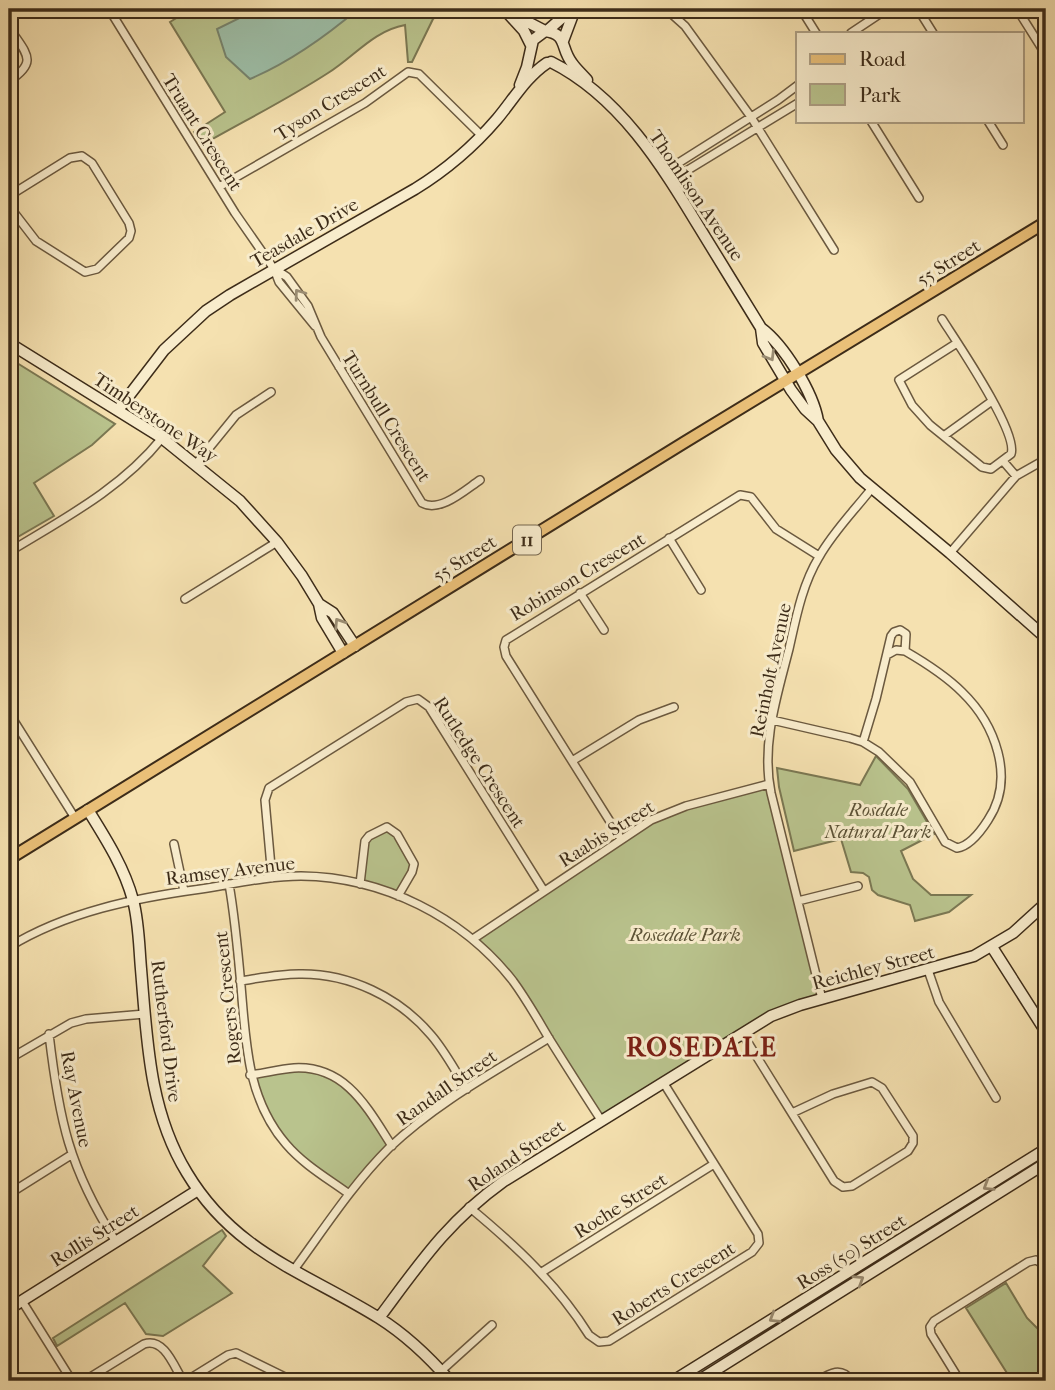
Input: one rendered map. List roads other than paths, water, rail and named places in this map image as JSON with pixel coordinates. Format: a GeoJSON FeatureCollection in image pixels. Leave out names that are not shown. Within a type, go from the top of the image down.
{"type":"FeatureCollection","features":[{"type":"Feature","properties":{"kind":"main road","name":"55 Street"},"geometry":{"type":"LineString","coordinates":[[9,859],[1046,222]]}},
{"type":"Feature","properties":{"kind":"street","name":"Truant Crescent"},"geometry":{"type":"LineString","coordinates":[[109,9],[219,187],[274,269]]}},
{"type":"Feature","properties":{"kind":"street"},"geometry":{"type":"LineString","coordinates":[[531,48],[534,37],[574,9]]}},
{"type":"Feature","properties":{"kind":"street"},"geometry":{"type":"LineString","coordinates":[[505,10],[524,31],[540,61],[549,63],[560,57],[574,9]]}},
{"type":"Feature","properties":{"kind":"street"},"geometry":{"type":"LineString","coordinates":[[666,9],[685,26],[751,117],[834,250]]}},
{"type":"Feature","properties":{"kind":"street"},"geometry":{"type":"LineString","coordinates":[[801,9],[815,32]]}},
{"type":"Feature","properties":{"kind":"street"},"geometry":{"type":"LineString","coordinates":[[852,32],[887,9]]}},
{"type":"Feature","properties":{"kind":"street"},"geometry":{"type":"LineString","coordinates":[[918,9],[932,32]]}},
{"type":"Feature","properties":{"kind":"street"},"geometry":{"type":"LineString","coordinates":[[1017,9],[1046,55]]}},
{"type":"Feature","properties":{"kind":"street"},"geometry":{"type":"LineString","coordinates":[[505,10],[558,35],[564,45]]}},
{"type":"Feature","properties":{"kind":"street"},"geometry":{"type":"LineString","coordinates":[[9,27],[28,62],[22,72],[9,81]]}},
{"type":"Feature","properties":{"kind":"street","name":"Thomlison Avenue"},"geometry":{"type":"LineString","coordinates":[[564,45],[571,62],[621,116],[667,176],[761,328],[773,337],[798,374]]}},
{"type":"Feature","properties":{"kind":"street","name":"Teasdale Drive"},"geometry":{"type":"LineString","coordinates":[[515,95],[531,48]]}},
{"type":"Feature","properties":{"kind":"street","name":"Thomlison Avenue"},"geometry":{"type":"LineString","coordinates":[[549,63],[594,89]]}},
{"type":"Feature","properties":{"kind":"street","name":"Teasdale Drive"},"geometry":{"type":"LineString","coordinates":[[118,410],[152,365],[186,328],[230,295],[430,180],[463,155],[535,71],[549,63]]}},
{"type":"Feature","properties":{"kind":"street","name":"Tyson Crescent"},"geometry":{"type":"LineString","coordinates":[[219,187],[373,98],[408,72],[416,72],[422,77],[482,136]]}},
{"type":"Feature","properties":{"kind":"street"},"geometry":{"type":"LineString","coordinates":[[795,88],[672,167],[667,176],[678,176],[796,102]]}},
{"type":"Feature","properties":{"kind":"street"},"geometry":{"type":"LineString","coordinates":[[872,122],[919,198]]}},
{"type":"Feature","properties":{"kind":"street"},"geometry":{"type":"LineString","coordinates":[[989,122],[1003,145]]}},
{"type":"Feature","properties":{"kind":"street"},"geometry":{"type":"LineString","coordinates":[[708,144],[714,153]]}},
{"type":"Feature","properties":{"kind":"street"},"geometry":{"type":"LineString","coordinates":[[9,196],[70,158],[82,156],[90,160],[98,172],[129,223],[131,233],[129,239],[97,269],[85,272],[36,241],[9,206]]}},
{"type":"Feature","properties":{"kind":"street","name":"Turnbull Crescent"},"geometry":{"type":"LineString","coordinates":[[274,269],[279,282],[315,326],[422,503],[429,506],[441,504],[480,480]]}},
{"type":"Feature","properties":{"kind":"street"},"geometry":{"type":"LineString","coordinates":[[1046,313],[1046,323]]}},
{"type":"Feature","properties":{"kind":"street"},"geometry":{"type":"LineString","coordinates":[[942,319],[992,401],[1012,442],[1012,452],[995,468],[985,468],[930,425],[912,405],[899,380],[957,344]]}},
{"type":"Feature","properties":{"kind":"street","name":"Thomlison Avenue"},"geometry":{"type":"LineString","coordinates":[[761,328],[763,343],[786,382]]}},
{"type":"Feature","properties":{"kind":"street","name":"Timberstone Way"},"geometry":{"type":"LineString","coordinates":[[9,343],[162,438],[240,501],[277,542],[319,604],[333,613],[355,646]]}},
{"type":"Feature","properties":{"kind":"street"},"geometry":{"type":"LineString","coordinates":[[339,367],[349,360]]}},
{"type":"Feature","properties":{"kind":"street"},"geometry":{"type":"LineString","coordinates":[[798,374],[816,407],[818,421]]}},
{"type":"Feature","properties":{"kind":"street"},"geometry":{"type":"LineString","coordinates":[[786,382],[805,409],[818,421],[843,459],[872,488],[1046,638]]}},
{"type":"Feature","properties":{"kind":"street"},"geometry":{"type":"LineString","coordinates":[[196,464],[236,415],[271,392]]}},
{"type":"Feature","properties":{"kind":"street"},"geometry":{"type":"LineString","coordinates":[[945,435],[992,401]]}},
{"type":"Feature","properties":{"kind":"street"},"geometry":{"type":"LineString","coordinates":[[9,552],[105,492],[143,460],[162,438]]}},
{"type":"Feature","properties":{"kind":"street"},"geometry":{"type":"LineString","coordinates":[[950,553],[1016,476],[1046,458]]}},
{"type":"Feature","properties":{"kind":"street"},"geometry":{"type":"LineString","coordinates":[[1003,461],[1016,476]]}},
{"type":"Feature","properties":{"kind":"street","name":"Reinholt Avenue"},"geometry":{"type":"LineString","coordinates":[[822,999],[769,784],[768,753],[772,720],[803,593],[819,556],[872,488]]}},
{"type":"Feature","properties":{"kind":"street","name":"Robinson Crescent"},"geometry":{"type":"LineString","coordinates":[[621,839],[506,656],[503,647],[511,635],[744,494],[754,499],[780,532],[819,556]]}},
{"type":"Feature","properties":{"kind":"street"},"geometry":{"type":"LineString","coordinates":[[669,538],[701,590]]}},
{"type":"Feature","properties":{"kind":"street"},"geometry":{"type":"LineString","coordinates":[[185,599],[277,542]]}},
{"type":"Feature","properties":{"kind":"street"},"geometry":{"type":"LineString","coordinates":[[580,593],[604,630]]}},
{"type":"Feature","properties":{"kind":"street","name":"Timberstone Way"},"geometry":{"type":"LineString","coordinates":[[319,604],[321,618],[343,653]]}},
{"type":"Feature","properties":{"kind":"street"},"geometry":{"type":"LineString","coordinates":[[863,742],[891,636],[897,631],[905,634],[905,650]]}},
{"type":"Feature","properties":{"kind":"street"},"geometry":{"type":"LineString","coordinates":[[772,720],[863,742],[887,758],[905,775],[949,845],[957,848],[967,845],[991,816],[1001,782],[1000,760],[994,740],[964,694],[905,650],[896,650],[887,655]]}},
{"type":"Feature","properties":{"kind":"street","name":"Rutledge Crescent"},"geometry":{"type":"LineString","coordinates":[[272,878],[265,800],[269,788],[406,702],[418,699],[429,707],[544,891]]}},
{"type":"Feature","properties":{"kind":"street"},"geometry":{"type":"LineString","coordinates":[[572,761],[639,720],[674,707]]}},
{"type":"Feature","properties":{"kind":"street"},"geometry":{"type":"LineString","coordinates":[[9,713],[75,818]]}},
{"type":"Feature","properties":{"kind":"street","name":"Raabis Street"},"geometry":{"type":"LineString","coordinates":[[473,939],[651,820],[675,810],[769,784]]}},
{"type":"Feature","properties":{"kind":"street","name":"Rutherford Drive"},"geometry":{"type":"LineString","coordinates":[[89,810],[118,861],[133,900],[151,1070],[158,1108],[175,1152],[198,1191],[237,1233],[256,1248],[379,1318],[415,1346],[450,1381]]}},
{"type":"Feature","properties":{"kind":"street"},"geometry":{"type":"LineString","coordinates":[[360,884],[365,841],[387,827],[397,834],[414,863],[414,869],[398,896]]}},
{"type":"Feature","properties":{"kind":"street"},"geometry":{"type":"LineString","coordinates":[[174,844],[184,891]]}},
{"type":"Feature","properties":{"kind":"street","name":"Ramsey Avenue"},"geometry":{"type":"LineString","coordinates":[[9,947],[41,930],[133,900],[272,878],[315,877],[360,884],[398,896],[432,912],[473,939],[512,981],[601,1120]]}},
{"type":"Feature","properties":{"kind":"street","name":"Rogers Crescent"},"geometry":{"type":"LineString","coordinates":[[229,884],[250,1075],[262,1108],[285,1144],[311,1168],[349,1194]]}},
{"type":"Feature","properties":{"kind":"street"},"geometry":{"type":"LineString","coordinates":[[798,901],[858,886]]}},
{"type":"Feature","properties":{"kind":"street","name":"Reichley Street"},"geometry":{"type":"LineString","coordinates":[[704,1056],[785,1010],[961,961],[992,947],[1028,921],[1046,903]]}},
{"type":"Feature","properties":{"kind":"street"},"geometry":{"type":"LineString","coordinates":[[992,947],[1046,1032]]}},
{"type":"Feature","properties":{"kind":"street"},"geometry":{"type":"LineString","coordinates":[[928,970],[939,1002],[996,1098]]}},
{"type":"Feature","properties":{"kind":"street"},"geometry":{"type":"LineString","coordinates":[[240,981],[287,974],[315,974],[371,989],[393,1002],[422,1026],[438,1044],[467,1089]]}},
{"type":"Feature","properties":{"kind":"street"},"geometry":{"type":"LineString","coordinates":[[9,1059],[49,1034],[78,1021],[145,1014]]}},
{"type":"Feature","properties":{"kind":"street"},"geometry":{"type":"LineString","coordinates":[[741,1033],[834,1181],[843,1187],[852,1186],[899,1157],[908,1151],[913,1143],[911,1133],[886,1093],[872,1082],[833,1094],[792,1113]]}},
{"type":"Feature","properties":{"kind":"street","name":"Ray Avenue"},"geometry":{"type":"LineString","coordinates":[[49,1034],[57,1103],[71,1155],[90,1199],[116,1242]]}},
{"type":"Feature","properties":{"kind":"street","name":"Randall Street"},"geometry":{"type":"LineString","coordinates":[[293,1271],[349,1194],[392,1146],[428,1115],[549,1038]]}},
{"type":"Feature","properties":{"kind":"street","name":"Roland Street"},"geometry":{"type":"LineString","coordinates":[[379,1318],[437,1241],[469,1207],[504,1181],[704,1056]]}},
{"type":"Feature","properties":{"kind":"street"},"geometry":{"type":"LineString","coordinates":[[250,1075],[301,1068],[321,1071],[338,1078],[361,1098],[392,1146]]}},
{"type":"Feature","properties":{"kind":"street","name":"Roberts Crescent"},"geometry":{"type":"LineString","coordinates":[[469,1207],[542,1272],[592,1338],[605,1342],[752,1252],[759,1243],[758,1234],[663,1082]]}},
{"type":"Feature","properties":{"kind":"street","name":"Ross (50) Street"},"geometry":{"type":"LineString","coordinates":[[673,1381],[1046,1149]]}},
{"type":"Feature","properties":{"kind":"street"},"geometry":{"type":"LineString","coordinates":[[9,1194],[71,1155]]}},
{"type":"Feature","properties":{"kind":"street","name":"Ross (50) Street"},"geometry":{"type":"LineString","coordinates":[[698,1381],[1046,1163]]}},
{"type":"Feature","properties":{"kind":"street","name":"Roche Street"},"geometry":{"type":"LineString","coordinates":[[542,1272],[715,1164]]}},
{"type":"Feature","properties":{"kind":"street","name":"Rollis Street"},"geometry":{"type":"LineString","coordinates":[[9,1309],[198,1191]]}},
{"type":"Feature","properties":{"kind":"street"},"geometry":{"type":"LineString","coordinates":[[960,1381],[931,1334],[930,1327],[934,1321],[1028,1262],[1036,1260],[1046,1266]]}},
{"type":"Feature","properties":{"kind":"street"},"geometry":{"type":"LineString","coordinates":[[22,1301],[72,1381]]}},
{"type":"Feature","properties":{"kind":"street"},"geometry":{"type":"LineString","coordinates":[[441,1371],[492,1325]]}},
{"type":"Feature","properties":{"kind":"street"},"geometry":{"type":"LineString","coordinates":[[84,1381],[152,1342],[162,1347],[185,1381],[236,1353],[293,1381]]}},
{"type":"Feature","properties":{"kind":"street"},"geometry":{"type":"LineString","coordinates":[[817,1381],[835,1372],[844,1373],[852,1381]]}},
{"type":"Feature","properties":{"kind":"district","name":"ROSEDALE"},"geometry":{"type":"Point","coordinates":[702,1047]}},
{"type":"Feature","properties":{"kind":"park label","name":"Rosdale Natural Park"},"geometry":{"type":"Point","coordinates":[878,820]}},
{"type":"Feature","properties":{"kind":"park label","name":"Rosedale Park"},"geometry":{"type":"Point","coordinates":[685,934]}}]}
